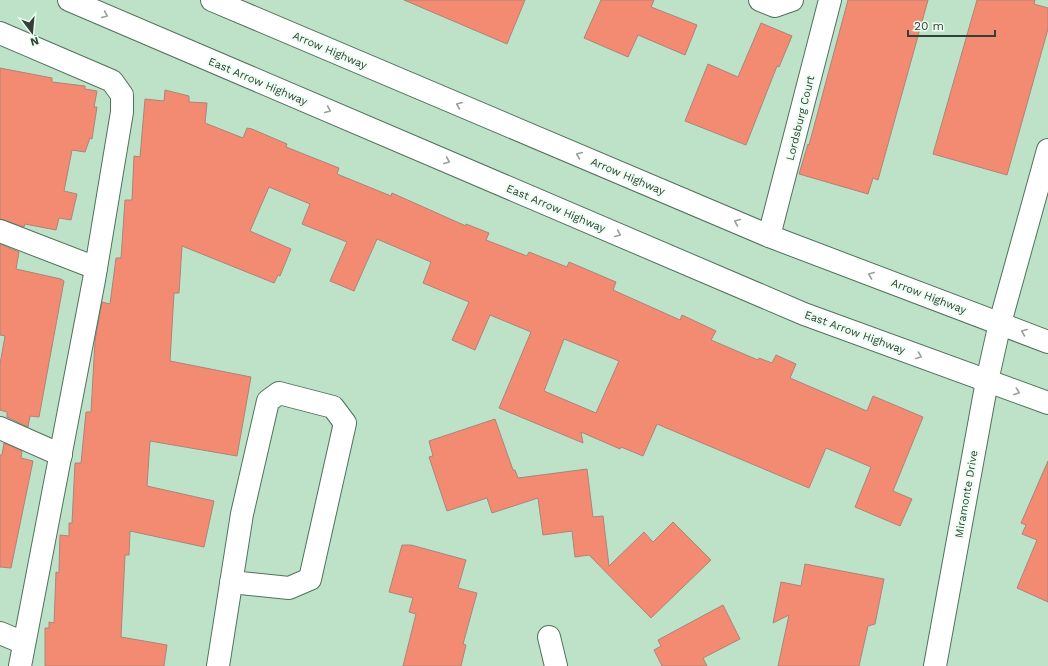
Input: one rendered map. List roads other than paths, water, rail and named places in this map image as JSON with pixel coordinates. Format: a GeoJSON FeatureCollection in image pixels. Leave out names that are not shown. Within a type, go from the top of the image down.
{"type":"FeatureCollection","features":[{"type":"Feature","properties":{"kind":"main road","name":"East Arrow Highway"},"geometry":{"type":"LineString","coordinates":[[69,0],[804,314],[1048,403]]}},
{"type":"Feature","properties":{"kind":"main road","name":"Arrow Highway"},"geometry":{"type":"LineString","coordinates":[[212,0],[770,236],[1048,342]]}},
{"type":"Feature","properties":{"kind":"main road"},"geometry":{"type":"LineString","coordinates":[[760,0],[775,6],[792,0]]}},
{"type":"Feature","properties":{"kind":"main road","name":"Lordsburg Court"},"geometry":{"type":"LineString","coordinates":[[770,236],[830,0]]}},
{"type":"Feature","properties":{"kind":"main road"},"geometry":{"type":"LineString","coordinates":[[0,33],[112,81],[122,95],[122,112],[96,268],[20,666]]}},
{"type":"Feature","properties":{"kind":"main road"},"geometry":{"type":"LineString","coordinates":[[1000,323],[1048,150]]}},
{"type":"Feature","properties":{"kind":"main road"},"geometry":{"type":"LineString","coordinates":[[0,231],[96,268]]}},
{"type":"Feature","properties":{"kind":"main road","name":"Miramonte Drive"},"geometry":{"type":"LineString","coordinates":[[935,666],[987,381],[1000,323]]}},
{"type":"Feature","properties":{"kind":"main road"},"geometry":{"type":"LineString","coordinates":[[218,666],[231,582],[242,514],[268,401],[279,393],[333,407],[345,423],[310,579],[289,588],[231,582]]}},
{"type":"Feature","properties":{"kind":"main road"},"geometry":{"type":"LineString","coordinates":[[0,428],[60,455]]}},
{"type":"Feature","properties":{"kind":"main road"},"geometry":{"type":"LineString","coordinates":[[0,633],[24,643]]}},
{"type":"Feature","properties":{"kind":"main road"},"geometry":{"type":"LineString","coordinates":[[549,637],[556,666]]}}]}
